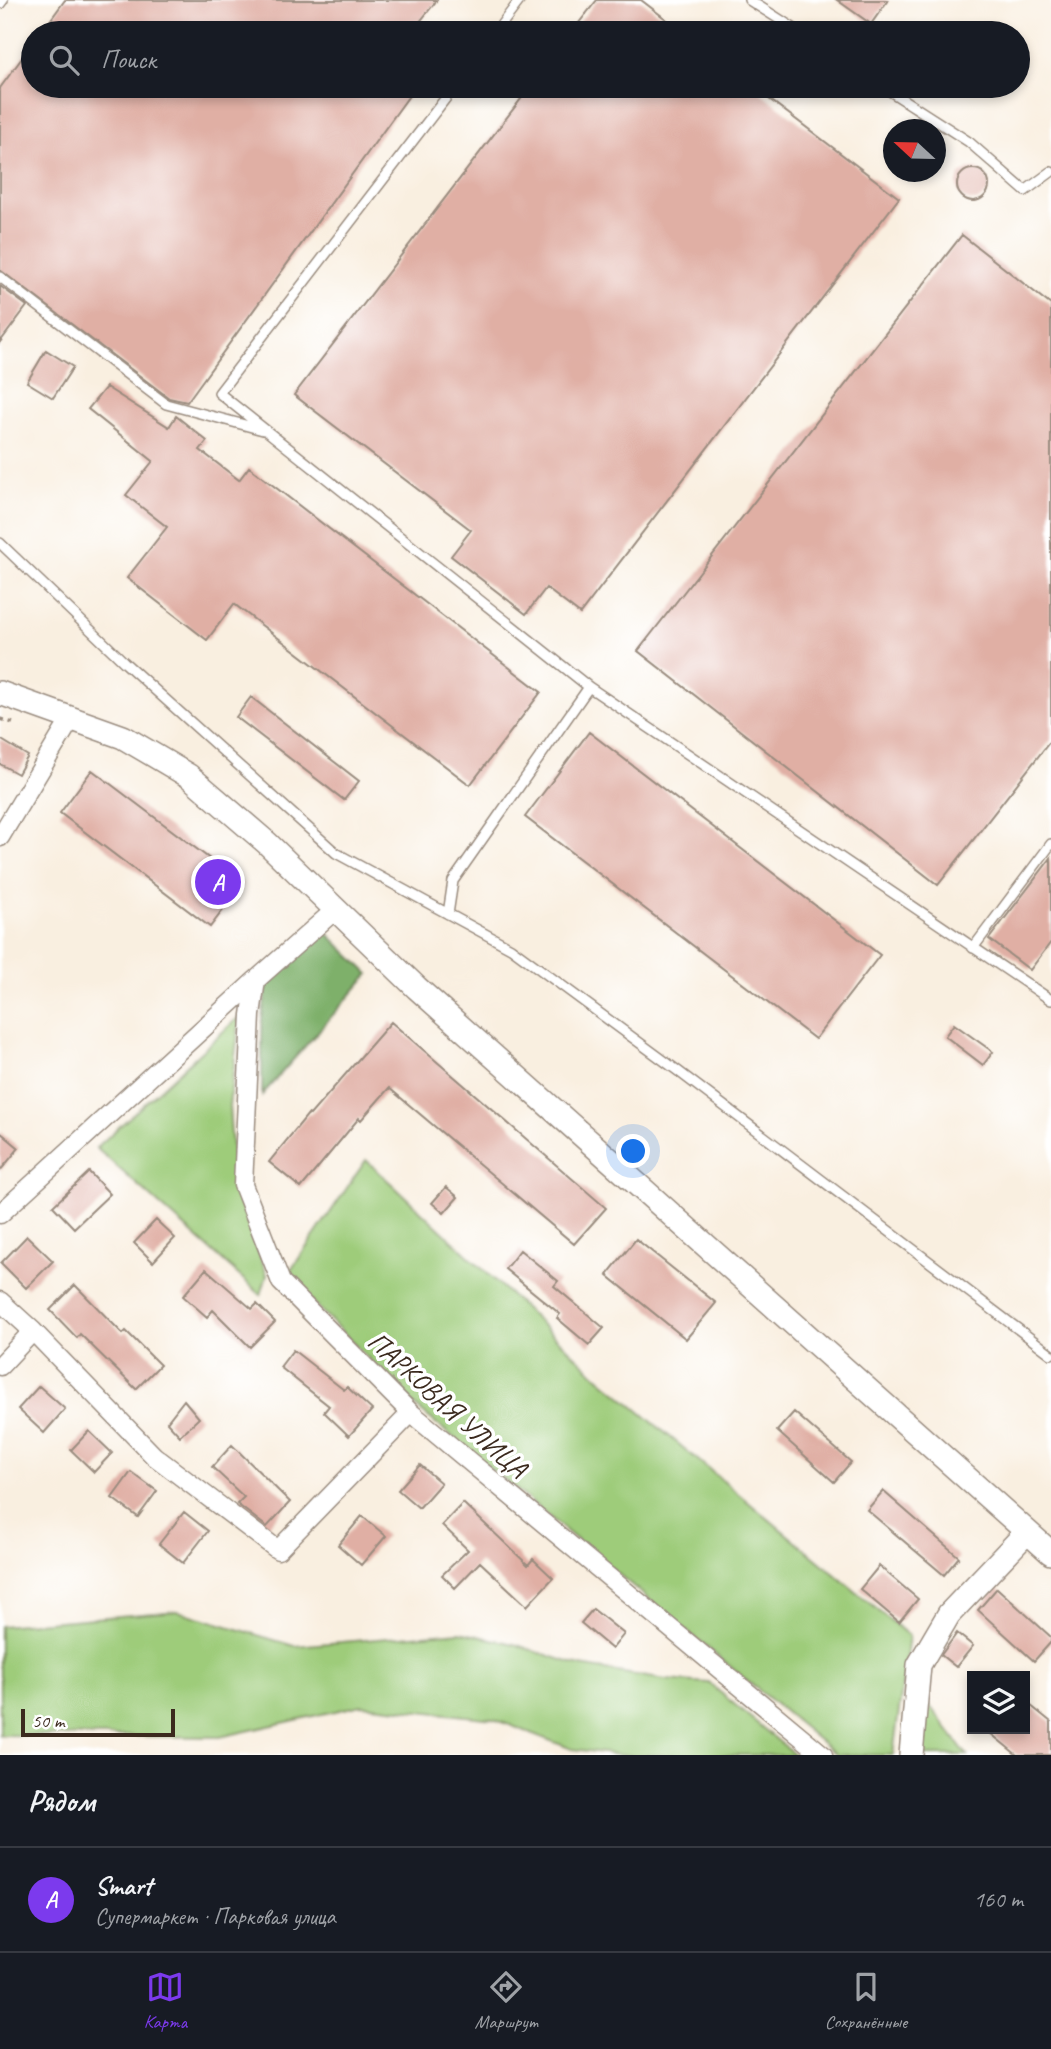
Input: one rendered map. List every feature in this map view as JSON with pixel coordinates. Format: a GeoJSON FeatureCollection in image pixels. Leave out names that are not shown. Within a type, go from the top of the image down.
{"type":"FeatureCollection","features":[{"type":"Feature","properties":{"kind":"street"},"geometry":{"type":"LineString","coordinates":[[0,693],[123,737],[189,776],[267,843],[417,988],[1051,1553]]}},
{"type":"Feature","properties":{"kind":"street"},"geometry":{"type":"LineString","coordinates":[[0,837],[71,719]]}},
{"type":"Feature","properties":{"kind":"street"},"geometry":{"type":"LineString","coordinates":[[0,1214],[335,910]]}},
{"type":"Feature","properties":{"kind":"street","name":"ПАРКОВАЯ УЛИЦА"},"geometry":{"type":"LineString","coordinates":[[256,980],[250,1028],[243,1185],[281,1282],[411,1413],[823,1755]]}},
{"type":"Feature","properties":{"kind":"street"},"geometry":{"type":"LineString","coordinates":[[0,1301],[33,1331],[154,1456],[278,1550],[411,1413]]}},
{"type":"Feature","properties":{"kind":"street"},"geometry":{"type":"LineString","coordinates":[[0,1366],[33,1331]]}},
{"type":"Feature","properties":{"kind":"street"},"geometry":{"type":"LineString","coordinates":[[911,1755],[919,1665],[950,1614],[1027,1531]]}},
{"type":"Feature","properties":{"kind":"lane"},"geometry":{"type":"LineString","coordinates":[[504,21],[520,0]]}},
{"type":"Feature","properties":{"kind":"lane"},"geometry":{"type":"LineString","coordinates":[[750,0],[782,21]]}},
{"type":"Feature","properties":{"kind":"lane"},"geometry":{"type":"LineString","coordinates":[[446,98],[219,393],[589,687],[1051,1000]]}},
{"type":"Feature","properties":{"kind":"lane"},"geometry":{"type":"LineString","coordinates":[[901,98],[969,142],[1025,191],[1051,172]]}},
{"type":"Feature","properties":{"kind":"lane"},"geometry":{"type":"LineString","coordinates":[[0,278],[166,404],[268,432]]}},
{"type":"Feature","properties":{"kind":"lane"},"geometry":{"type":"LineString","coordinates":[[0,543],[124,662],[336,853],[522,956],[678,1070],[1051,1354]]}},
{"type":"Feature","properties":{"kind":"lane"},"geometry":{"type":"LineString","coordinates":[[448,914],[453,881],[589,687]]}},
{"type":"Feature","properties":{"kind":"lane"},"geometry":{"type":"LineString","coordinates":[[973,948],[1051,844]]}},
{"type":"Feature","properties":{"kind":"green space"},"geometry":{"type":"Polygon","coordinates":[[[325,931],[369,974],[262,1095],[262,1019],[267,985],[325,931]]]}},
{"type":"Feature","properties":{"kind":"green space"},"geometry":{"type":"Polygon","coordinates":[[[240,1016],[229,1106],[235,1189],[267,1275],[261,1295],[96,1148],[240,1016]]]}},
{"type":"Feature","properties":{"kind":"green space"},"geometry":{"type":"Polygon","coordinates":[[[366,1160],[597,1376],[909,1636],[893,1755],[837,1755],[414,1405],[287,1276],[366,1160]]]}},
{"type":"Feature","properties":{"kind":"green space"},"geometry":{"type":"Polygon","coordinates":[[[178,1611],[294,1646],[460,1632],[514,1644],[580,1666],[666,1680],[709,1683],[795,1755],[619,1755],[572,1749],[494,1719],[362,1705],[220,1737],[0,1735],[0,1626],[178,1611]]]}},
{"type":"Feature","properties":{"kind":"green space"},"geometry":{"type":"Polygon","coordinates":[[[926,1701],[967,1755],[923,1755],[926,1701]]]}},
{"type":"Feature","properties":{"kind":"building"},"geometry":{"type":"Polygon","coordinates":[[[65,0],[437,0],[420,21],[50,21],[65,0]]]}},
{"type":"Feature","properties":{"kind":"building"},"geometry":{"type":"Polygon","coordinates":[[[597,0],[641,0],[668,21],[580,21],[597,0]]]}},
{"type":"Feature","properties":{"kind":"building"},"geometry":{"type":"Polygon","coordinates":[[[837,0],[888,0],[873,21],[867,21],[837,0]]]}},
{"type":"Feature","properties":{"kind":"building"},"geometry":{"type":"Polygon","coordinates":[[[21,59],[21,98],[407,98],[187,402],[169,398],[0,270],[0,88],[21,59]]]}},
{"type":"Feature","properties":{"kind":"building"},"geometry":{"type":"Polygon","coordinates":[[[522,98],[768,98],[899,198],[580,614],[546,588],[526,614],[451,556],[471,530],[294,395],[522,98]]]}},
{"type":"Feature","properties":{"kind":"building"},"geometry":{"type":"Polygon","coordinates":[[[973,169],[984,174],[989,185],[984,196],[973,201],[962,196],[957,185],[962,174],[973,169]]]}},
{"type":"Feature","properties":{"kind":"building"},"geometry":{"type":"Polygon","coordinates":[[[962,235],[1051,305],[1051,740],[938,885],[638,651],[962,235]]]}},
{"type":"Feature","properties":{"kind":"building"},"geometry":{"type":"Polygon","coordinates":[[[0,286],[27,306],[0,342],[0,286]]]}},
{"type":"Feature","properties":{"kind":"building"},"geometry":{"type":"Polygon","coordinates":[[[46,350],[73,367],[53,398],[27,382],[46,350]]]}},
{"type":"Feature","properties":{"kind":"building"},"geometry":{"type":"Polygon","coordinates":[[[106,387],[169,427],[176,416],[207,441],[200,450],[239,480],[249,467],[541,692],[470,785],[234,604],[207,640],[127,578],[167,527],[126,495],[153,461],[88,409],[106,387]]]}},
{"type":"Feature","properties":{"kind":"building"},"geometry":{"type":"Polygon","coordinates":[[[251,697],[359,781],[344,800],[236,717],[251,697]]]}},
{"type":"Feature","properties":{"kind":"building"},"geometry":{"type":"Polygon","coordinates":[[[589,732],[880,955],[815,1039],[525,817],[589,732]]]}},
{"type":"Feature","properties":{"kind":"building"},"geometry":{"type":"Polygon","coordinates":[[[0,739],[28,756],[18,774],[0,764],[0,739]]]}},
{"type":"Feature","properties":{"kind":"building"},"geometry":{"type":"Polygon","coordinates":[[[92,770],[243,884],[210,927],[60,813],[92,770]]]}},
{"type":"Feature","properties":{"kind":"building"},"geometry":{"type":"Polygon","coordinates":[[[1051,858],[1051,942],[1030,970],[989,939],[1051,858]]]}},
{"type":"Feature","properties":{"kind":"building"},"geometry":{"type":"Polygon","coordinates":[[[391,1022],[606,1208],[574,1244],[389,1088],[361,1120],[359,1118],[301,1188],[269,1162],[308,1114],[310,1115],[391,1022]]]}},
{"type":"Feature","properties":{"kind":"building"},"geometry":{"type":"Polygon","coordinates":[[[954,1024],[993,1052],[983,1065],[945,1036],[954,1024]]]}},
{"type":"Feature","properties":{"kind":"building"},"geometry":{"type":"Polygon","coordinates":[[[0,1132],[19,1148],[0,1171],[0,1132]]]}},
{"type":"Feature","properties":{"kind":"building"},"geometry":{"type":"Polygon","coordinates":[[[89,1172],[110,1194],[74,1228],[53,1206],[89,1172]]]}},
{"type":"Feature","properties":{"kind":"building"},"geometry":{"type":"Polygon","coordinates":[[[446,1187],[458,1197],[444,1213],[432,1203],[446,1187]]]}},
{"type":"Feature","properties":{"kind":"building"},"geometry":{"type":"Polygon","coordinates":[[[156,1220],[175,1238],[153,1262],[134,1243],[156,1220]]]}},
{"type":"Feature","properties":{"kind":"building"},"geometry":{"type":"Polygon","coordinates":[[[27,1236],[53,1261],[26,1288],[1,1263],[27,1236]]]}},
{"type":"Feature","properties":{"kind":"building"},"geometry":{"type":"Polygon","coordinates":[[[636,1239],[716,1303],[686,1339],[607,1275],[636,1239]]]}},
{"type":"Feature","properties":{"kind":"building"},"geometry":{"type":"Polygon","coordinates":[[[520,1250],[558,1281],[554,1286],[604,1328],[589,1345],[557,1318],[560,1314],[505,1269],[520,1250]]]}},
{"type":"Feature","properties":{"kind":"building"},"geometry":{"type":"Polygon","coordinates":[[[206,1269],[252,1309],[257,1304],[275,1322],[250,1347],[213,1310],[207,1317],[183,1296],[206,1269]]]}},
{"type":"Feature","properties":{"kind":"building"},"geometry":{"type":"Polygon","coordinates":[[[75,1285],[123,1334],[126,1331],[160,1365],[136,1389],[80,1334],[77,1338],[50,1310],[75,1285]]]}},
{"type":"Feature","properties":{"kind":"building"},"geometry":{"type":"Polygon","coordinates":[[[293,1350],[344,1390],[347,1387],[372,1410],[349,1436],[324,1412],[329,1406],[280,1367],[293,1350]]]}},
{"type":"Feature","properties":{"kind":"building"},"geometry":{"type":"Polygon","coordinates":[[[39,1386],[65,1409],[44,1433],[18,1409],[39,1386]]]}},
{"type":"Feature","properties":{"kind":"building"},"geometry":{"type":"Polygon","coordinates":[[[184,1400],[199,1418],[180,1436],[167,1422],[184,1400]]]}},
{"type":"Feature","properties":{"kind":"building"},"geometry":{"type":"Polygon","coordinates":[[[794,1412],[851,1462],[834,1482],[777,1431],[794,1412]]]}},
{"type":"Feature","properties":{"kind":"building"},"geometry":{"type":"Polygon","coordinates":[[[89,1431],[112,1453],[94,1472],[71,1450],[89,1431]]]}},
{"type":"Feature","properties":{"kind":"building"},"geometry":{"type":"Polygon","coordinates":[[[232,1445],[290,1502],[267,1527],[237,1504],[244,1497],[212,1467],[232,1445]]]}},
{"type":"Feature","properties":{"kind":"building"},"geometry":{"type":"Polygon","coordinates":[[[420,1465],[441,1483],[419,1508],[398,1490],[420,1465]]]}},
{"type":"Feature","properties":{"kind":"building"},"geometry":{"type":"Polygon","coordinates":[[[131,1472],[157,1491],[138,1517],[112,1498],[131,1472]]]}},
{"type":"Feature","properties":{"kind":"building"},"geometry":{"type":"Polygon","coordinates":[[[883,1491],[959,1557],[944,1575],[867,1510],[883,1491]]]}},
{"type":"Feature","properties":{"kind":"building"},"geometry":{"type":"Polygon","coordinates":[[[463,1503],[528,1565],[533,1559],[553,1578],[527,1606],[480,1562],[455,1588],[442,1575],[468,1550],[442,1525],[463,1503]]]}},
{"type":"Feature","properties":{"kind":"building"},"geometry":{"type":"Polygon","coordinates":[[[184,1512],[208,1531],[183,1563],[159,1544],[184,1512]]]}},
{"type":"Feature","properties":{"kind":"building"},"geometry":{"type":"Polygon","coordinates":[[[362,1516],[386,1536],[361,1565],[338,1545],[362,1516]]]}},
{"type":"Feature","properties":{"kind":"building"},"geometry":{"type":"Polygon","coordinates":[[[879,1566],[918,1599],[899,1622],[860,1589],[879,1566]]]}},
{"type":"Feature","properties":{"kind":"building"},"geometry":{"type":"Polygon","coordinates":[[[997,1588],[1051,1637],[1051,1642],[1034,1661],[978,1610],[997,1588]]]}},
{"type":"Feature","properties":{"kind":"building"},"geometry":{"type":"Polygon","coordinates":[[[593,1609],[624,1634],[612,1649],[581,1623],[593,1609]]]}},
{"type":"Feature","properties":{"kind":"building"},"geometry":{"type":"Polygon","coordinates":[[[957,1633],[973,1646],[956,1667],[941,1655],[957,1633]]]}},
{"type":"Feature","properties":{"kind":"building"},"geometry":{"type":"Polygon","coordinates":[[[1030,1705],[1051,1722],[1051,1755],[1017,1755],[991,1734],[1030,1734],[1030,1705]]]}},
{"type":"Feature","properties":{"kind":"place","name":"Smart"},"geometry":{"type":"Point","coordinates":[218,882]}}]}
